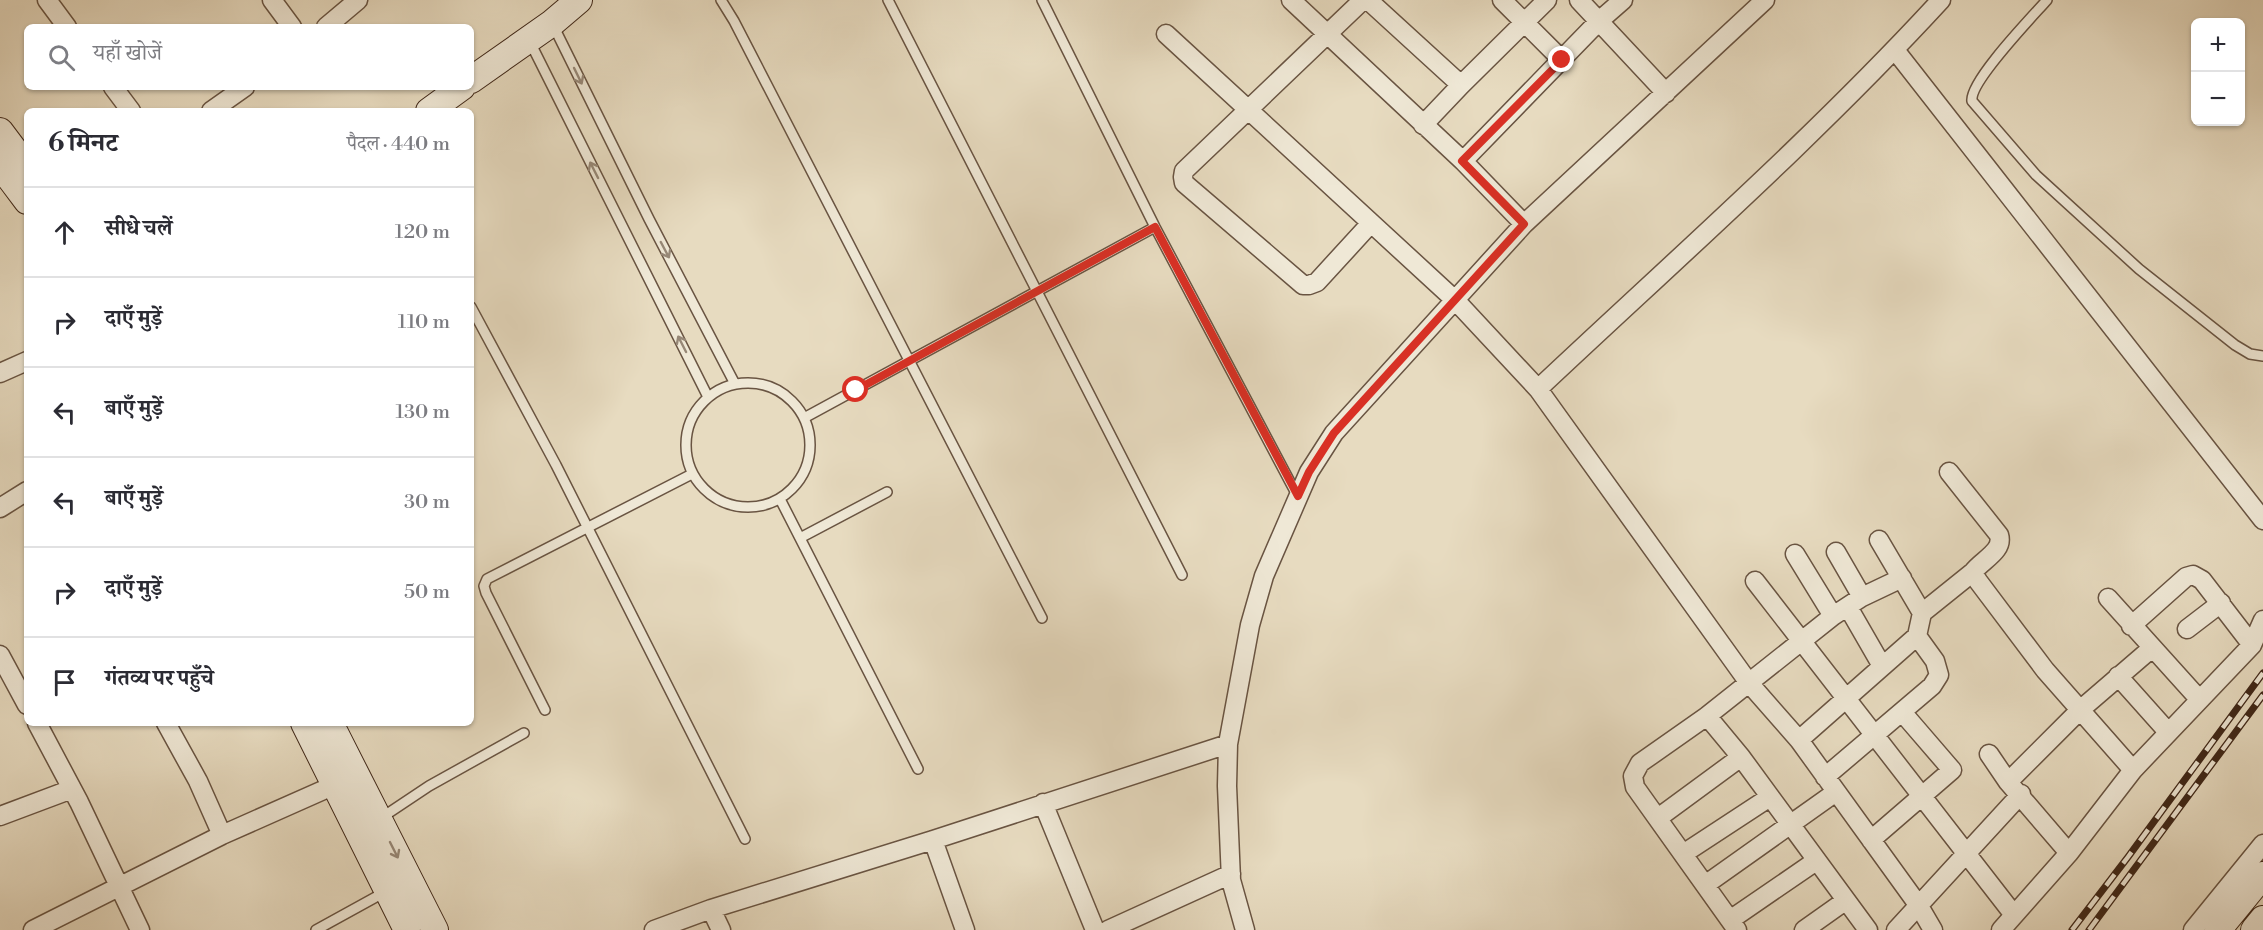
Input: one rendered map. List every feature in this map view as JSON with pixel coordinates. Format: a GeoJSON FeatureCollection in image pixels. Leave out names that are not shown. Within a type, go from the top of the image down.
{"type":"FeatureCollection","features":[{"type":"Feature","properties":{"kind":"street"},"geometry":{"type":"LineString","coordinates":[[47,0],[65,24]]}},
{"type":"Feature","properties":{"kind":"street"},"geometry":{"type":"LineString","coordinates":[[272,0],[290,24]]}},
{"type":"Feature","properties":{"kind":"street"},"geometry":{"type":"LineString","coordinates":[[330,24],[358,0]]}},
{"type":"Feature","properties":{"kind":"street"},"geometry":{"type":"LineString","coordinates":[[474,79],[552,23],[579,0]]}},
{"type":"Feature","properties":{"kind":"street"},"geometry":{"type":"LineString","coordinates":[[1291,0],[1462,161],[1524,224]]}},
{"type":"Feature","properties":{"kind":"street"},"geometry":{"type":"LineString","coordinates":[[1364,0],[1184,171],[1184,183],[1303,285],[1317,282],[1371,223]]}},
{"type":"Feature","properties":{"kind":"street"},"geometry":{"type":"LineString","coordinates":[[1368,0],[1461,86]]}},
{"type":"Feature","properties":{"kind":"street"},"geometry":{"type":"LineString","coordinates":[[1502,0],[1562,60]]}},
{"type":"Feature","properties":{"kind":"street"},"geometry":{"type":"LineString","coordinates":[[1423,125],[1547,0]]}},
{"type":"Feature","properties":{"kind":"street"},"geometry":{"type":"LineString","coordinates":[[1579,0],[1666,93]]}},
{"type":"Feature","properties":{"kind":"street"},"geometry":{"type":"LineString","coordinates":[[1462,161],[1599,21],[1623,0]]}},
{"type":"Feature","properties":{"kind":"street"},"geometry":{"type":"LineString","coordinates":[[1245,930],[1231,874],[1227,786],[1228,744],[1250,625],[1264,576],[1309,472],[1334,433],[1524,224],[1765,0]]}},
{"type":"Feature","properties":{"kind":"street"},"geometry":{"type":"LineString","coordinates":[[1538,389],[1795,147],[1895,50],[1941,0]]}},
{"type":"Feature","properties":{"kind":"street"},"geometry":{"type":"LineString","coordinates":[[1166,34],[1456,301],[1538,389],[1749,683],[1798,740],[1836,792],[1919,906],[1933,930]]}},
{"type":"Feature","properties":{"kind":"street"},"geometry":{"type":"LineString","coordinates":[[1895,50],[2263,520]]}},
{"type":"Feature","properties":{"kind":"street"},"geometry":{"type":"LineString","coordinates":[[115,90],[129,108]]}},
{"type":"Feature","properties":{"kind":"street"},"geometry":{"type":"LineString","coordinates":[[215,108],[241,90]]}},
{"type":"Feature","properties":{"kind":"street"},"geometry":{"type":"LineString","coordinates":[[433,108],[458,90]]}},
{"type":"Feature","properties":{"kind":"street"},"geometry":{"type":"LineString","coordinates":[[0,130],[24,163]]}},
{"type":"Feature","properties":{"kind":"street"},"geometry":{"type":"LineString","coordinates":[[0,165],[24,197]]}},
{"type":"Feature","properties":{"kind":"street"},"geometry":{"type":"LineString","coordinates":[[0,373],[24,362]]}},
{"type":"Feature","properties":{"kind":"street"},"geometry":{"type":"LineString","coordinates":[[1798,740],[1917,636],[1922,613],[1999,548],[2001,539],[1999,534],[1949,472]]}},
{"type":"Feature","properties":{"kind":"street"},"geometry":{"type":"LineString","coordinates":[[0,508],[24,493]]}},
{"type":"Feature","properties":{"kind":"street"},"geometry":{"type":"LineString","coordinates":[[1880,540],[1922,613]]}},
{"type":"Feature","properties":{"kind":"street"},"geometry":{"type":"LineString","coordinates":[[1836,552],[1848,607]]}},
{"type":"Feature","properties":{"kind":"street"},"geometry":{"type":"LineString","coordinates":[[1795,554],[1848,607],[1882,666]]}},
{"type":"Feature","properties":{"kind":"street"},"geometry":{"type":"LineString","coordinates":[[1973,572],[2045,669],[2133,770]]}},
{"type":"Feature","properties":{"kind":"street"},"geometry":{"type":"LineString","coordinates":[[2131,626],[2186,577],[2193,575],[2202,580],[2252,645]]}},
{"type":"Feature","properties":{"kind":"street"},"geometry":{"type":"LineString","coordinates":[[1816,861],[1733,925],[1635,787],[1633,776],[1641,763],[1707,716],[1848,607],[1902,578]]}},
{"type":"Feature","properties":{"kind":"street"},"geometry":{"type":"LineString","coordinates":[[1755,581],[2014,915]]}},
{"type":"Feature","properties":{"kind":"street"},"geometry":{"type":"LineString","coordinates":[[2108,598],[2199,699]]}},
{"type":"Feature","properties":{"kind":"street"},"geometry":{"type":"LineString","coordinates":[[2187,629],[2221,603]]}},
{"type":"Feature","properties":{"kind":"street"},"geometry":{"type":"LineString","coordinates":[[2001,930],[2069,853],[2133,770],[2252,645],[2263,620]]}},
{"type":"Feature","properties":{"kind":"street"},"geometry":{"type":"LineString","coordinates":[[1825,777],[1932,686],[1939,675],[1935,661],[1917,636]]}},
{"type":"Feature","properties":{"kind":"street"},"geometry":{"type":"LineString","coordinates":[[1896,930],[1966,854],[2014,788],[2080,710],[2152,648]]}},
{"type":"Feature","properties":{"kind":"street"},"geometry":{"type":"LineString","coordinates":[[0,655],[24,699]]}},
{"type":"Feature","properties":{"kind":"street"},"geometry":{"type":"LineString","coordinates":[[2118,676],[2168,732]]}},
{"type":"Feature","properties":{"kind":"street"},"geometry":{"type":"LineString","coordinates":[[1870,840],[1952,770],[1902,712]]}},
{"type":"Feature","properties":{"kind":"street"},"geometry":{"type":"LineString","coordinates":[[1707,716],[1741,757],[1868,930]]}},
{"type":"Feature","properties":{"kind":"street"},"geometry":{"type":"LineString","coordinates":[[39,726],[72,789],[140,930]]}},
{"type":"Feature","properties":{"kind":"street"},"geometry":{"type":"LineString","coordinates":[[168,726],[198,782],[222,835]]}},
{"type":"Feature","properties":{"kind":"street"},"geometry":{"type":"LineString","coordinates":[[306,726],[345,780],[378,819],[435,930]]}},
{"type":"Feature","properties":{"kind":"street"},"geometry":{"type":"LineString","coordinates":[[331,726],[345,780],[387,891],[407,930]]}},
{"type":"Feature","properties":{"kind":"street"},"geometry":{"type":"LineString","coordinates":[[654,930],[711,909],[1228,744]]}},
{"type":"Feature","properties":{"kind":"street"},"geometry":{"type":"LineString","coordinates":[[1989,754],[2014,788],[2069,853]]}},
{"type":"Feature","properties":{"kind":"street"},"geometry":{"type":"LineString","coordinates":[[1658,818],[1741,757]]}},
{"type":"Feature","properties":{"kind":"street"},"geometry":{"type":"LineString","coordinates":[[33,930],[222,835],[345,780]]}},
{"type":"Feature","properties":{"kind":"street"},"geometry":{"type":"LineString","coordinates":[[0,816],[72,789]]}},
{"type":"Feature","properties":{"kind":"street"},"geometry":{"type":"LineString","coordinates":[[1705,885],[1836,792]]}},
{"type":"Feature","properties":{"kind":"street"},"geometry":{"type":"LineString","coordinates":[[1683,854],[1770,797]]}},
{"type":"Feature","properties":{"kind":"street"},"geometry":{"type":"LineString","coordinates":[[1043,803],[1095,930]]}},
{"type":"Feature","properties":{"kind":"street"},"geometry":{"type":"LineString","coordinates":[[933,840],[965,930]]}},
{"type":"Feature","properties":{"kind":"street"},"geometry":{"type":"LineString","coordinates":[[2193,930],[2263,844]]}},
{"type":"Feature","properties":{"kind":"street"},"geometry":{"type":"LineString","coordinates":[[1108,930],[1231,874]]}},
{"type":"Feature","properties":{"kind":"street"},"geometry":{"type":"LineString","coordinates":[[2218,930],[2263,875]]}},
{"type":"Feature","properties":{"kind":"street"},"geometry":{"type":"LineString","coordinates":[[1804,930],[1845,901]]}},
{"type":"Feature","properties":{"kind":"street"},"geometry":{"type":"LineString","coordinates":[[711,909],[721,930]]}},
{"type":"Feature","properties":{"kind":"street"},"geometry":{"type":"LineString","coordinates":[[2254,930],[2263,919]]}},
{"type":"Feature","properties":{"kind":"lane"},"geometry":{"type":"LineString","coordinates":[[722,0],[735,21],[1042,618]]}},
{"type":"Feature","properties":{"kind":"lane"},"geometry":{"type":"LineString","coordinates":[[888,0],[1182,575]]}},
{"type":"Feature","properties":{"kind":"lane"},"geometry":{"type":"LineString","coordinates":[[1042,0],[1155,227],[1298,496]]}},
{"type":"Feature","properties":{"kind":"lane"},"geometry":{"type":"LineString","coordinates":[[2047,0],[1988,68],[1975,86],[1971,96],[1972,101],[2036,174],[2139,269],[2235,345],[2250,354],[2263,356]]}},
{"type":"Feature","properties":{"kind":"lane"},"geometry":{"type":"LineString","coordinates":[[552,23],[649,219],[735,384]]}},
{"type":"Feature","properties":{"kind":"lane"},"geometry":{"type":"LineString","coordinates":[[529,40],[708,397]]}},
{"type":"Feature","properties":{"kind":"lane"},"geometry":{"type":"LineString","coordinates":[[804,418],[1155,227]]}},
{"type":"Feature","properties":{"kind":"lane"},"geometry":{"type":"LineString","coordinates":[[474,313],[556,465],[745,839]]}},
{"type":"Feature","properties":{"kind":"lane"},"geometry":{"type":"LineString","coordinates":[[756,383],[776,389],[792,401],[804,418],[810,435],[810,454],[804,472],[795,487],[780,499],[756,507],[730,506],[708,494],[692,474],[686,449],[689,424],[697,409],[708,397],[721,388],[735,384],[756,383]]}},
{"type":"Feature","properties":{"kind":"lane"},"geometry":{"type":"LineString","coordinates":[[545,710],[486,593],[484,586],[487,579],[692,474]]}},
{"type":"Feature","properties":{"kind":"lane"},"geometry":{"type":"LineString","coordinates":[[800,538],[887,492]]}},
{"type":"Feature","properties":{"kind":"lane"},"geometry":{"type":"LineString","coordinates":[[780,499],[918,769]]}},
{"type":"Feature","properties":{"kind":"lane"},"geometry":{"type":"LineString","coordinates":[[378,819],[429,786],[524,733]]}},
{"type":"Feature","properties":{"kind":"lane"},"geometry":{"type":"LineString","coordinates":[[316,930],[387,891]]}},
{"type":"Feature","properties":{"kind":"railway"},"geometry":{"type":"LineString","coordinates":[[2072,930],[2263,673]]}},
{"type":"Feature","properties":{"kind":"railway"},"geometry":{"type":"LineString","coordinates":[[2089,930],[2263,695]]}},
{"type":"Feature","properties":{"kind":"route"},"geometry":{"type":"LineString","coordinates":[[856,390],[1155,227],[1298,496],[1309,472],[1334,433],[1524,224],[1462,161],[1562,60]]}}]}
